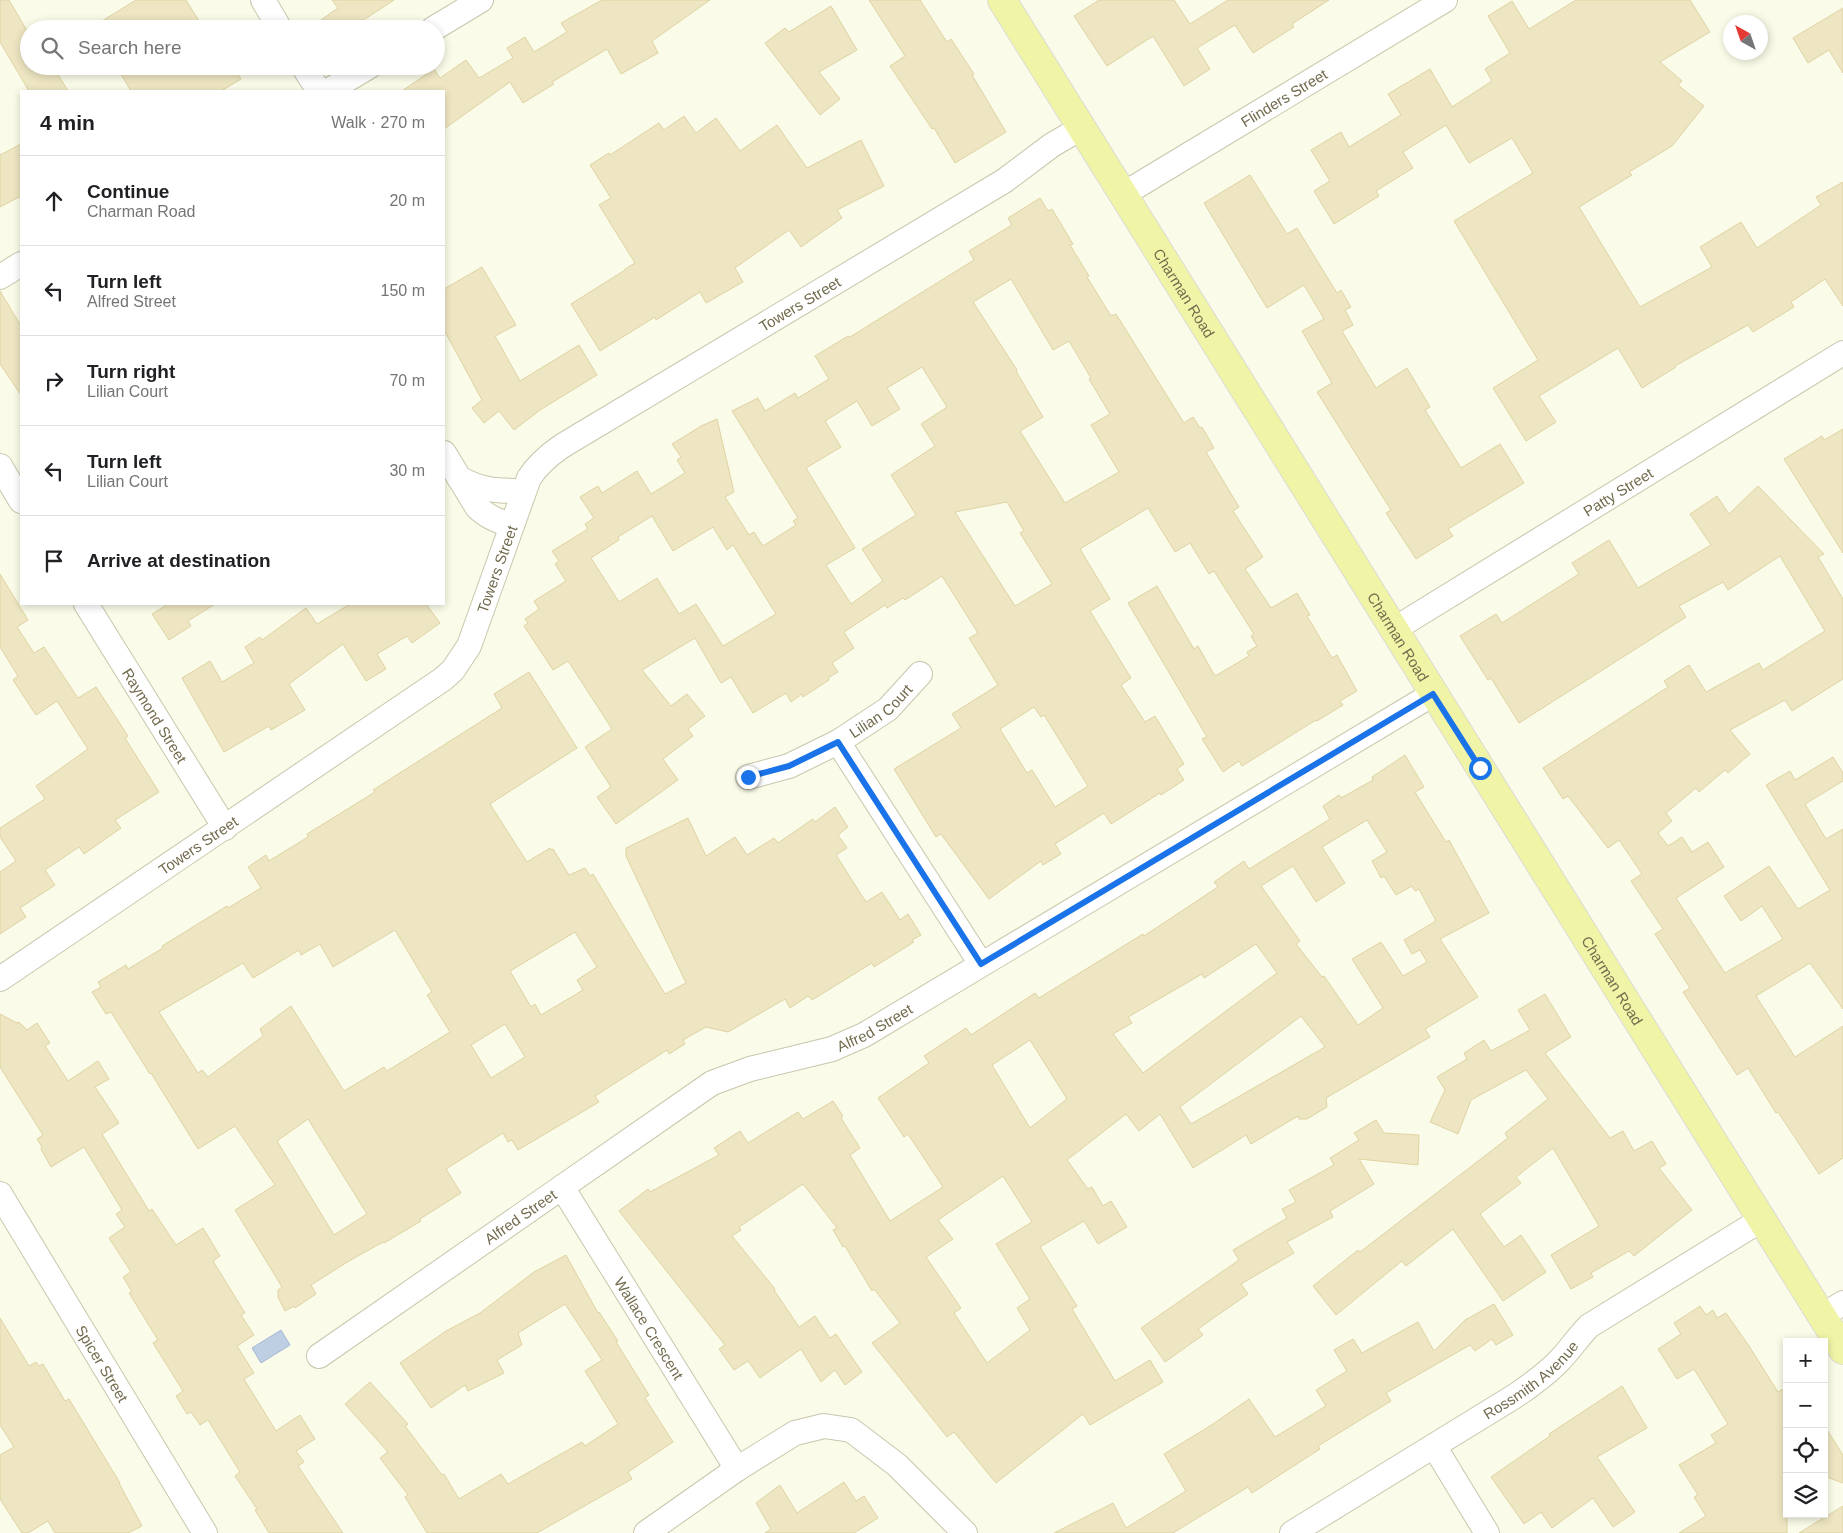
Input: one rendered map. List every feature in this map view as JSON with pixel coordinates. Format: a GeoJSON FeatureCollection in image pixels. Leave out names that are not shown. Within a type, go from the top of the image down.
{"type":"FeatureCollection","features":[{"type":"Feature","properties":{"kind":"main road","name":"Charman Road"},"geometry":{"type":"LineString","coordinates":[[1002,0],[1761,1220],[1833,1310],[1843,1350]]}},
{"type":"Feature","properties":{"kind":"street"},"geometry":{"type":"LineString","coordinates":[[263,0],[275,20]]}},
{"type":"Feature","properties":{"kind":"street"},"geometry":{"type":"LineString","coordinates":[[445,22],[481,0]]}},
{"type":"Feature","properties":{"kind":"street","name":"Flinders Street"},"geometry":{"type":"LineString","coordinates":[[1122,195],[1445,0]]}},
{"type":"Feature","properties":{"kind":"street"},"geometry":{"type":"LineString","coordinates":[[309,75],[318,90]]}},
{"type":"Feature","properties":{"kind":"street"},"geometry":{"type":"LineString","coordinates":[[330,90],[355,75]]}},
{"type":"Feature","properties":{"kind":"street","name":"Towers Street"},"geometry":{"type":"LineString","coordinates":[[0,979],[225,828],[453,670],[469,646],[523,491],[535,468],[562,446],[1004,182],[1052,145],[1084,134]]}},
{"type":"Feature","properties":{"kind":"street"},"geometry":{"type":"LineString","coordinates":[[0,277],[20,265]]}},
{"type":"Feature","properties":{"kind":"street","name":"Patty Street"},"geometry":{"type":"LineString","coordinates":[[1393,630],[1843,353]]}},
{"type":"Feature","properties":{"kind":"street"},"geometry":{"type":"LineString","coordinates":[[445,455],[482,513],[511,525]]}},
{"type":"Feature","properties":{"kind":"street"},"geometry":{"type":"LineString","coordinates":[[0,466],[20,499]]}},
{"type":"Feature","properties":{"kind":"street"},"geometry":{"type":"LineString","coordinates":[[459,478],[475,487],[500,491],[523,491]]}},
{"type":"Feature","properties":{"kind":"street","name":"Raymond Street"},"geometry":{"type":"LineString","coordinates":[[87,605],[225,828]]}},
{"type":"Feature","properties":{"kind":"street","name":"Lilian Court"},"geometry":{"type":"LineString","coordinates":[[748,777],[789,766],[838,742],[888,709],[920,674]]}},
{"type":"Feature","properties":{"kind":"street","name":"Alfred Street"},"geometry":{"type":"LineString","coordinates":[[319,1356],[712,1083],[750,1069],[832,1049],[864,1035],[1433,694]]}},
{"type":"Feature","properties":{"kind":"street","name":"Lilian Court"},"geometry":{"type":"LineString","coordinates":[[838,742],[981,964]]}},
{"type":"Feature","properties":{"kind":"street","name":"Wallace Crescent"},"geometry":{"type":"LineString","coordinates":[[562,1187],[737,1469]]}},
{"type":"Feature","properties":{"kind":"street","name":"Spicer Street"},"geometry":{"type":"LineString","coordinates":[[0,1194],[205,1533]]}},
{"type":"Feature","properties":{"kind":"street","name":"Rossmith Avenue"},"geometry":{"type":"LineString","coordinates":[[1292,1533],[1515,1396],[1560,1360],[1589,1326],[1761,1220]]}},
{"type":"Feature","properties":{"kind":"street"},"geometry":{"type":"LineString","coordinates":[[646,1533],[737,1469],[795,1433],[824,1426],[851,1430],[897,1465],[965,1533]]}},
{"type":"Feature","properties":{"kind":"street"},"geometry":{"type":"LineString","coordinates":[[1434,1446],[1486,1533]]}},
{"type":"Feature","properties":{"kind":"water"},"geometry":{"type":"Polygon","coordinates":[[[281,1330],[290,1345],[261,1363],[252,1348],[281,1330]]]}},
{"type":"Feature","properties":{"kind":"building"},"geometry":{"type":"Polygon","coordinates":[[[0,0],[9,0],[21,20],[20,75],[58,75],[67,90],[28,90],[0,42],[0,0]]]}},
{"type":"Feature","properties":{"kind":"building"},"geometry":{"type":"Polygon","coordinates":[[[136,0],[186,0],[198,20],[104,20],[136,0]]]}},
{"type":"Feature","properties":{"kind":"building"},"geometry":{"type":"Polygon","coordinates":[[[332,0],[394,0],[364,20],[321,20],[338,8],[332,0]]]}},
{"type":"Feature","properties":{"kind":"building"},"geometry":{"type":"Polygon","coordinates":[[[602,0],[710,0],[652,41],[658,53],[621,74],[607,49],[552,82],[554,84],[523,103],[510,82],[445,128],[445,90],[403,90],[425,75],[438,75],[440,78],[466,60],[479,78],[513,58],[507,48],[525,37],[534,52],[567,32],[561,23],[602,0]]]}},
{"type":"Feature","properties":{"kind":"building"},"geometry":{"type":"Polygon","coordinates":[[[869,0],[920,0],[947,42],[951,39],[974,74],[972,75],[1006,132],[955,163],[934,128],[932,129],[890,66],[905,56],[869,0]]]}},
{"type":"Feature","properties":{"kind":"building"},"geometry":{"type":"Polygon","coordinates":[[[1099,0],[1174,0],[1190,24],[1228,0],[1329,0],[1292,24],[1294,27],[1253,53],[1235,25],[1197,48],[1210,69],[1184,86],[1153,36],[1107,66],[1074,16],[1099,0]]]}},
{"type":"Feature","properties":{"kind":"building"},"geometry":{"type":"Polygon","coordinates":[[[1576,0],[1690,0],[1710,32],[1660,62],[1682,81],[1678,85],[1704,106],[1672,146],[1629,172],[1632,175],[1579,207],[1640,307],[1712,267],[1700,247],[1741,222],[1757,248],[1821,205],[1816,197],[1843,182],[1843,306],[1825,279],[1791,302],[1794,307],[1753,332],[1748,325],[1675,366],[1642,388],[1618,348],[1539,396],[1556,422],[1526,441],[1493,388],[1538,360],[1454,221],[1533,173],[1512,138],[1469,163],[1446,125],[1403,152],[1413,168],[1376,191],[1379,196],[1334,224],[1314,191],[1330,181],[1311,150],[1341,132],[1349,147],[1401,115],[1388,94],[1430,69],[1452,107],[1492,81],[1485,69],[1510,53],[1488,16],[1512,1],[1529,29],[1576,0]]]}},
{"type":"Feature","properties":{"kind":"building"},"geometry":{"type":"Polygon","coordinates":[[[831,6],[857,50],[819,72],[840,99],[820,115],[765,43],[785,28],[789,32],[831,6]]]}},
{"type":"Feature","properties":{"kind":"building"},"geometry":{"type":"Polygon","coordinates":[[[1843,8],[1843,73],[1829,50],[1808,63],[1793,38],[1843,8]]]}},
{"type":"Feature","properties":{"kind":"building"},"geometry":{"type":"Polygon","coordinates":[[[121,75],[239,75],[241,79],[223,90],[130,90],[121,75]]]}},
{"type":"Feature","properties":{"kind":"building"},"geometry":{"type":"Polygon","coordinates":[[[684,116],[696,133],[716,118],[740,151],[777,125],[807,168],[861,140],[884,186],[837,210],[842,218],[801,247],[789,230],[735,268],[743,282],[706,303],[700,292],[656,320],[655,317],[600,351],[571,304],[635,263],[599,205],[611,198],[590,165],[609,153],[610,155],[659,123],[664,130],[684,116]]]}},
{"type":"Feature","properties":{"kind":"building"},"geometry":{"type":"Polygon","coordinates":[[[20,145],[20,197],[0,207],[0,155],[20,145]]]}},
{"type":"Feature","properties":{"kind":"building"},"geometry":{"type":"Polygon","coordinates":[[[1250,175],[1287,234],[1297,228],[1337,293],[1341,290],[1351,307],[1345,310],[1353,325],[1342,331],[1376,388],[1407,368],[1430,407],[1425,410],[1461,468],[1500,444],[1524,483],[1448,529],[1453,536],[1416,559],[1386,513],[1391,510],[1317,392],[1332,383],[1302,331],[1324,319],[1304,285],[1267,308],[1204,203],[1250,175]]]}},
{"type":"Feature","properties":{"kind":"building"},"geometry":{"type":"Polygon","coordinates":[[[1040,198],[1048,211],[1052,209],[1073,244],[1070,245],[1089,276],[1087,277],[1111,316],[1116,314],[1184,423],[1193,417],[1200,428],[1202,427],[1214,448],[1206,452],[1239,507],[1233,511],[1263,557],[1245,569],[1271,608],[1297,593],[1310,615],[1307,616],[1332,658],[1337,655],[1357,691],[1340,701],[1343,705],[1317,721],[1242,766],[1239,761],[1223,772],[1202,739],[1207,737],[1128,603],[1157,586],[1194,649],[1198,646],[1215,676],[1249,656],[1247,652],[1257,646],[1251,636],[1254,634],[1214,571],[1209,574],[1190,543],[1175,552],[1148,508],[1080,549],[1110,599],[1090,611],[1131,678],[1121,685],[1145,722],[1155,716],[1184,764],[1177,769],[1184,780],[1111,824],[1104,813],[1055,844],[1061,854],[1043,865],[1041,861],[989,899],[941,834],[936,837],[894,769],[961,728],[952,714],[998,685],[969,638],[978,633],[942,576],[905,600],[903,598],[887,608],[885,605],[844,632],[854,648],[832,663],[838,672],[803,697],[802,694],[791,702],[786,693],[753,713],[731,677],[721,683],[695,638],[642,670],[671,706],[687,694],[705,716],[688,729],[693,736],[663,759],[678,780],[616,824],[597,797],[611,787],[585,747],[612,729],[568,661],[553,670],[524,626],[528,623],[525,619],[539,609],[534,601],[566,581],[555,564],[559,561],[552,551],[588,529],[585,524],[594,518],[580,497],[598,486],[602,493],[637,471],[651,494],[685,473],[677,460],[681,457],[672,444],[701,426],[717,419],[734,492],[725,497],[749,535],[754,532],[763,546],[796,525],[793,521],[798,518],[732,411],[758,398],[765,411],[795,393],[798,398],[829,379],[815,356],[848,336],[850,337],[974,260],[969,251],[1012,225],[1008,218],[1040,198]],[[1011,279],[973,302],[1017,370],[1043,417],[1020,431],[1065,503],[1119,472],[1091,425],[1110,414],[1069,341],[1053,350],[1011,279]],[[922,367],[887,388],[900,409],[872,426],[857,401],[825,421],[841,447],[806,468],[855,548],[826,565],[851,604],[883,581],[862,549],[916,515],[891,475],[935,446],[921,424],[947,407],[922,367]],[[1007,502],[955,512],[1015,606],[1052,584],[1020,533],[1024,531],[1007,502]],[[652,516],[618,537],[619,540],[591,558],[619,602],[657,578],[679,614],[696,604],[723,646],[776,614],[733,545],[727,550],[713,527],[673,551],[652,516]],[[1034,707],[1000,729],[1027,773],[1032,770],[1055,807],[1088,786],[1044,715],[1041,717],[1034,707]]]}},
{"type":"Feature","properties":{"kind":"building"},"geometry":{"type":"Polygon","coordinates":[[[482,267],[516,325],[495,336],[520,381],[579,345],[597,375],[540,410],[514,430],[499,411],[484,423],[472,408],[482,400],[445,332],[445,288],[482,267]]]}},
{"type":"Feature","properties":{"kind":"building"},"geometry":{"type":"Polygon","coordinates":[[[0,291],[20,324],[20,394],[0,364],[0,291]]]}},
{"type":"Feature","properties":{"kind":"building"},"geometry":{"type":"Polygon","coordinates":[[[1843,429],[1843,553],[1784,459],[1822,436],[1824,440],[1843,429]]]}},
{"type":"Feature","properties":{"kind":"building"},"geometry":{"type":"Polygon","coordinates":[[[1758,486],[1824,554],[1818,557],[1843,599],[1843,679],[1792,711],[1785,700],[1730,730],[1750,754],[1728,773],[1725,770],[1699,792],[1696,788],[1666,813],[1672,821],[1658,833],[1668,846],[1682,837],[1692,852],[1708,842],[1724,867],[1676,898],[1725,973],[1783,939],[1762,906],[1741,921],[1724,896],[1769,866],[1798,909],[1830,890],[1766,785],[1790,771],[1795,780],[1833,757],[1843,773],[1843,781],[1805,804],[1826,839],[1843,829],[1843,1009],[1810,963],[1756,996],[1795,1057],[1843,1026],[1843,1158],[1819,1174],[1778,1112],[1776,1113],[1748,1068],[1737,1075],[1683,992],[1690,988],[1655,934],[1663,929],[1631,881],[1642,874],[1619,840],[1608,848],[1568,796],[1563,799],[1543,768],[1668,687],[1664,681],[1689,665],[1706,692],[1759,663],[1763,670],[1825,631],[1780,556],[1728,590],[1723,582],[1679,606],[1686,617],[1519,723],[1491,678],[1488,680],[1460,636],[1496,614],[1502,623],[1579,574],[1572,563],[1609,540],[1638,588],[1711,545],[1690,514],[1717,496],[1729,514],[1758,486]]]}},
{"type":"Feature","properties":{"kind":"building"},"geometry":{"type":"Polygon","coordinates":[[[0,574],[28,620],[17,627],[34,653],[44,647],[78,698],[96,687],[128,736],[125,738],[159,792],[115,820],[121,828],[84,854],[79,847],[45,870],[55,885],[20,908],[26,917],[0,934],[0,872],[16,861],[0,837],[0,828],[45,799],[36,786],[88,749],[57,701],[36,715],[13,680],[18,676],[0,647],[0,574]]]}},
{"type":"Feature","properties":{"kind":"building"},"geometry":{"type":"Polygon","coordinates":[[[166,605],[213,605],[188,621],[191,626],[169,640],[152,614],[166,605]]]}},
{"type":"Feature","properties":{"kind":"building"},"geometry":{"type":"Polygon","coordinates":[[[348,605],[427,605],[440,623],[412,643],[407,636],[377,654],[386,669],[366,681],[343,644],[289,684],[305,710],[271,730],[269,726],[224,752],[182,678],[210,661],[222,682],[254,663],[245,647],[260,637],[262,640],[306,608],[317,624],[348,605]]]}},
{"type":"Feature","properties":{"kind":"building"},"geometry":{"type":"Polygon","coordinates":[[[529,672],[577,748],[490,804],[527,862],[550,848],[551,850],[553,849],[569,875],[585,868],[590,876],[593,874],[665,994],[686,983],[626,856],[626,848],[688,818],[706,856],[735,837],[747,855],[774,838],[778,843],[813,819],[815,822],[835,807],[848,827],[838,835],[847,848],[836,855],[866,902],[882,892],[900,920],[908,914],[921,935],[912,940],[914,942],[874,967],[872,963],[812,1000],[808,996],[790,1008],[785,999],[728,1032],[706,1027],[683,1040],[685,1044],[669,1054],[667,1050],[595,1096],[599,1102],[518,1150],[512,1140],[508,1142],[503,1133],[446,1169],[461,1193],[420,1219],[421,1221],[349,1261],[311,1285],[316,1294],[295,1308],[294,1306],[285,1311],[278,1297],[278,1290],[282,1287],[235,1210],[275,1185],[235,1126],[198,1149],[111,1012],[106,1014],[92,992],[101,987],[98,982],[126,965],[128,969],[227,906],[228,908],[261,888],[248,867],[266,855],[269,861],[308,837],[307,834],[375,792],[373,790],[502,708],[494,694],[529,672]],[[395,930],[333,967],[320,944],[301,955],[299,950],[253,978],[243,963],[159,1012],[198,1073],[202,1070],[208,1077],[263,1036],[260,1029],[291,1006],[344,1091],[384,1067],[387,1071],[450,1032],[427,995],[432,992],[395,930]],[[575,932],[510,971],[531,1007],[535,1004],[541,1015],[583,990],[577,980],[597,967],[575,932]],[[505,1024],[471,1045],[491,1078],[525,1057],[505,1024]],[[308,1119],[277,1141],[334,1235],[367,1214],[308,1119]]]}},
{"type":"Feature","properties":{"kind":"building"},"geometry":{"type":"Polygon","coordinates":[[[1405,755],[1424,787],[1415,792],[1446,842],[1449,840],[1489,913],[1440,939],[1478,997],[1425,1029],[1430,1037],[1326,1098],[1327,1107],[1307,1119],[1299,1119],[1298,1116],[1251,1144],[1246,1135],[1193,1168],[1160,1114],[1139,1131],[1126,1114],[1067,1160],[1088,1189],[1092,1187],[1103,1206],[1111,1201],[1127,1227],[1098,1244],[1084,1221],[1040,1247],[1077,1306],[1072,1309],[1115,1381],[1150,1360],[1163,1382],[1090,1425],[1083,1414],[996,1483],[954,1432],[947,1437],[872,1343],[900,1323],[874,1289],[872,1291],[833,1230],[837,1228],[803,1184],[739,1227],[741,1230],[732,1236],[775,1289],[799,1327],[815,1316],[830,1338],[836,1334],[862,1372],[845,1385],[835,1370],[821,1382],[801,1349],[760,1378],[748,1361],[734,1370],[719,1349],[725,1345],[619,1211],[648,1189],[650,1192],[719,1155],[714,1148],[740,1131],[748,1143],[798,1112],[803,1119],[833,1101],[843,1116],[841,1118],[860,1148],[850,1155],[890,1221],[943,1187],[908,1134],[904,1137],[878,1098],[929,1063],[924,1056],[966,1028],[971,1035],[1035,993],[1039,998],[1143,934],[1144,936],[1218,887],[1214,882],[1244,861],[1249,869],[1330,819],[1323,806],[1339,795],[1341,798],[1373,780],[1372,777],[1405,755]],[[1367,820],[1322,847],[1345,883],[1316,902],[1293,866],[1261,886],[1300,941],[1296,944],[1322,977],[1324,976],[1358,1025],[1383,1008],[1352,959],[1381,942],[1403,976],[1427,962],[1420,950],[1412,954],[1404,940],[1436,921],[1419,889],[1415,891],[1412,886],[1396,895],[1384,876],[1381,878],[1372,861],[1387,852],[1367,820]],[[1256,944],[1204,978],[1202,974],[1128,1017],[1132,1023],[1113,1034],[1143,1073],[1277,973],[1256,944]],[[1301,1016],[1180,1107],[1191,1124],[1325,1047],[1301,1016]],[[1030,1040],[992,1065],[1030,1128],[1067,1099],[1030,1040]],[[1003,1176],[938,1220],[953,1239],[926,1257],[961,1308],[954,1313],[987,1363],[1030,1330],[1017,1308],[1030,1299],[996,1244],[1032,1222],[1003,1176]]]}},
{"type":"Feature","properties":{"kind":"building"},"geometry":{"type":"Polygon","coordinates":[[[1545,994],[1571,1037],[1545,1053],[1610,1138],[1623,1131],[1634,1151],[1652,1141],[1666,1164],[1659,1168],[1692,1210],[1634,1256],[1629,1251],[1591,1273],[1593,1277],[1571,1289],[1551,1255],[1599,1226],[1553,1148],[1516,1177],[1521,1183],[1480,1214],[1504,1247],[1521,1235],[1546,1272],[1503,1301],[1453,1229],[1406,1266],[1402,1261],[1336,1315],[1313,1286],[1508,1138],[1505,1133],[1548,1099],[1526,1070],[1471,1100],[1458,1134],[1430,1122],[1445,1090],[1437,1077],[1467,1059],[1464,1053],[1484,1040],[1491,1051],[1530,1030],[1518,1010],[1545,994]]]}},
{"type":"Feature","properties":{"kind":"building"},"geometry":{"type":"Polygon","coordinates":[[[0,1014],[17,1023],[19,1022],[27,1030],[37,1023],[50,1043],[45,1046],[68,1081],[98,1061],[109,1079],[95,1087],[119,1123],[102,1134],[149,1211],[152,1209],[176,1245],[203,1228],[220,1256],[213,1261],[245,1313],[241,1315],[254,1335],[237,1346],[254,1373],[244,1379],[276,1431],[300,1415],[315,1439],[296,1451],[304,1462],[298,1466],[343,1533],[269,1533],[255,1510],[257,1509],[235,1476],[240,1472],[208,1420],[200,1425],[191,1412],[187,1414],[176,1396],[183,1391],[153,1343],[158,1340],[129,1293],[132,1292],[123,1277],[131,1272],[109,1238],[125,1227],[116,1214],[122,1210],[84,1147],[51,1167],[37,1139],[43,1135],[0,1067],[0,1014]]]}},
{"type":"Feature","properties":{"kind":"building"},"geometry":{"type":"Polygon","coordinates":[[[1376,1120],[1384,1133],[1419,1135],[1418,1165],[1359,1159],[1374,1184],[1330,1211],[1333,1217],[1287,1242],[1294,1253],[1241,1284],[1248,1294],[1198,1329],[1203,1335],[1165,1362],[1141,1328],[1239,1260],[1233,1250],[1287,1218],[1282,1209],[1296,1202],[1289,1190],[1334,1165],[1330,1158],[1359,1140],[1354,1133],[1376,1120]]]}},
{"type":"Feature","properties":{"kind":"building"},"geometry":{"type":"Polygon","coordinates":[[[566,1255],[598,1313],[618,1341],[616,1342],[649,1395],[645,1398],[673,1442],[628,1472],[632,1479],[537,1533],[427,1533],[405,1497],[408,1495],[380,1458],[388,1452],[345,1404],[370,1382],[408,1424],[405,1426],[442,1475],[444,1474],[459,1499],[501,1474],[508,1484],[582,1442],[585,1446],[618,1424],[585,1371],[602,1360],[565,1304],[518,1333],[522,1345],[497,1360],[504,1373],[468,1391],[465,1385],[431,1408],[400,1363],[446,1331],[480,1313],[534,1272],[566,1255]]]}},
{"type":"Feature","properties":{"kind":"building"},"geometry":{"type":"Polygon","coordinates":[[[1494,1304],[1513,1335],[1496,1345],[1492,1339],[1475,1351],[1470,1345],[1386,1393],[1391,1401],[1318,1446],[1320,1449],[1252,1493],[1248,1487],[1173,1533],[1054,1533],[1113,1503],[1126,1528],[1186,1491],[1164,1454],[1249,1399],[1275,1437],[1326,1406],[1316,1390],[1347,1371],[1334,1350],[1353,1339],[1362,1353],[1418,1322],[1434,1351],[1465,1320],[1494,1304]]]}},
{"type":"Feature","properties":{"kind":"building"},"geometry":{"type":"Polygon","coordinates":[[[1700,1306],[1706,1315],[1713,1310],[1717,1318],[1726,1313],[1778,1392],[1783,1389],[1783,1518],[1787,1518],[1787,1533],[1679,1533],[1706,1516],[1694,1497],[1698,1495],[1679,1465],[1716,1443],[1711,1435],[1728,1424],[1694,1369],[1677,1379],[1658,1349],[1681,1334],[1674,1323],[1700,1306]]]}},
{"type":"Feature","properties":{"kind":"building"},"geometry":{"type":"Polygon","coordinates":[[[0,1318],[29,1366],[36,1362],[39,1366],[43,1364],[65,1401],[69,1399],[120,1483],[142,1526],[128,1533],[55,1533],[48,1521],[28,1533],[22,1533],[0,1499],[0,1455],[14,1447],[0,1425],[0,1318]]]}},
{"type":"Feature","properties":{"kind":"building"},"geometry":{"type":"Polygon","coordinates":[[[1622,1386],[1647,1428],[1597,1457],[1635,1512],[1613,1527],[1593,1498],[1552,1528],[1541,1512],[1524,1524],[1491,1477],[1550,1436],[1549,1434],[1622,1386]]]}},
{"type":"Feature","properties":{"kind":"building"},"geometry":{"type":"Polygon","coordinates":[[[1828,1431],[1843,1455],[1843,1483],[1828,1477],[1828,1431]]]}},
{"type":"Feature","properties":{"kind":"building"},"geometry":{"type":"Polygon","coordinates":[[[844,1482],[856,1501],[864,1496],[878,1518],[854,1533],[765,1533],[771,1529],[756,1503],[780,1485],[797,1513],[844,1482]]]}},
{"type":"Feature","properties":{"kind":"building"},"geometry":{"type":"Polygon","coordinates":[[[1843,1506],[1843,1533],[1799,1533],[1823,1518],[1828,1518],[1828,1515],[1843,1506]]]}},
{"type":"Feature","properties":{"kind":"route"},"geometry":{"type":"LineString","coordinates":[[748,777],[789,766],[838,742],[981,964],[1433,694],[1480,768]]}}]}
